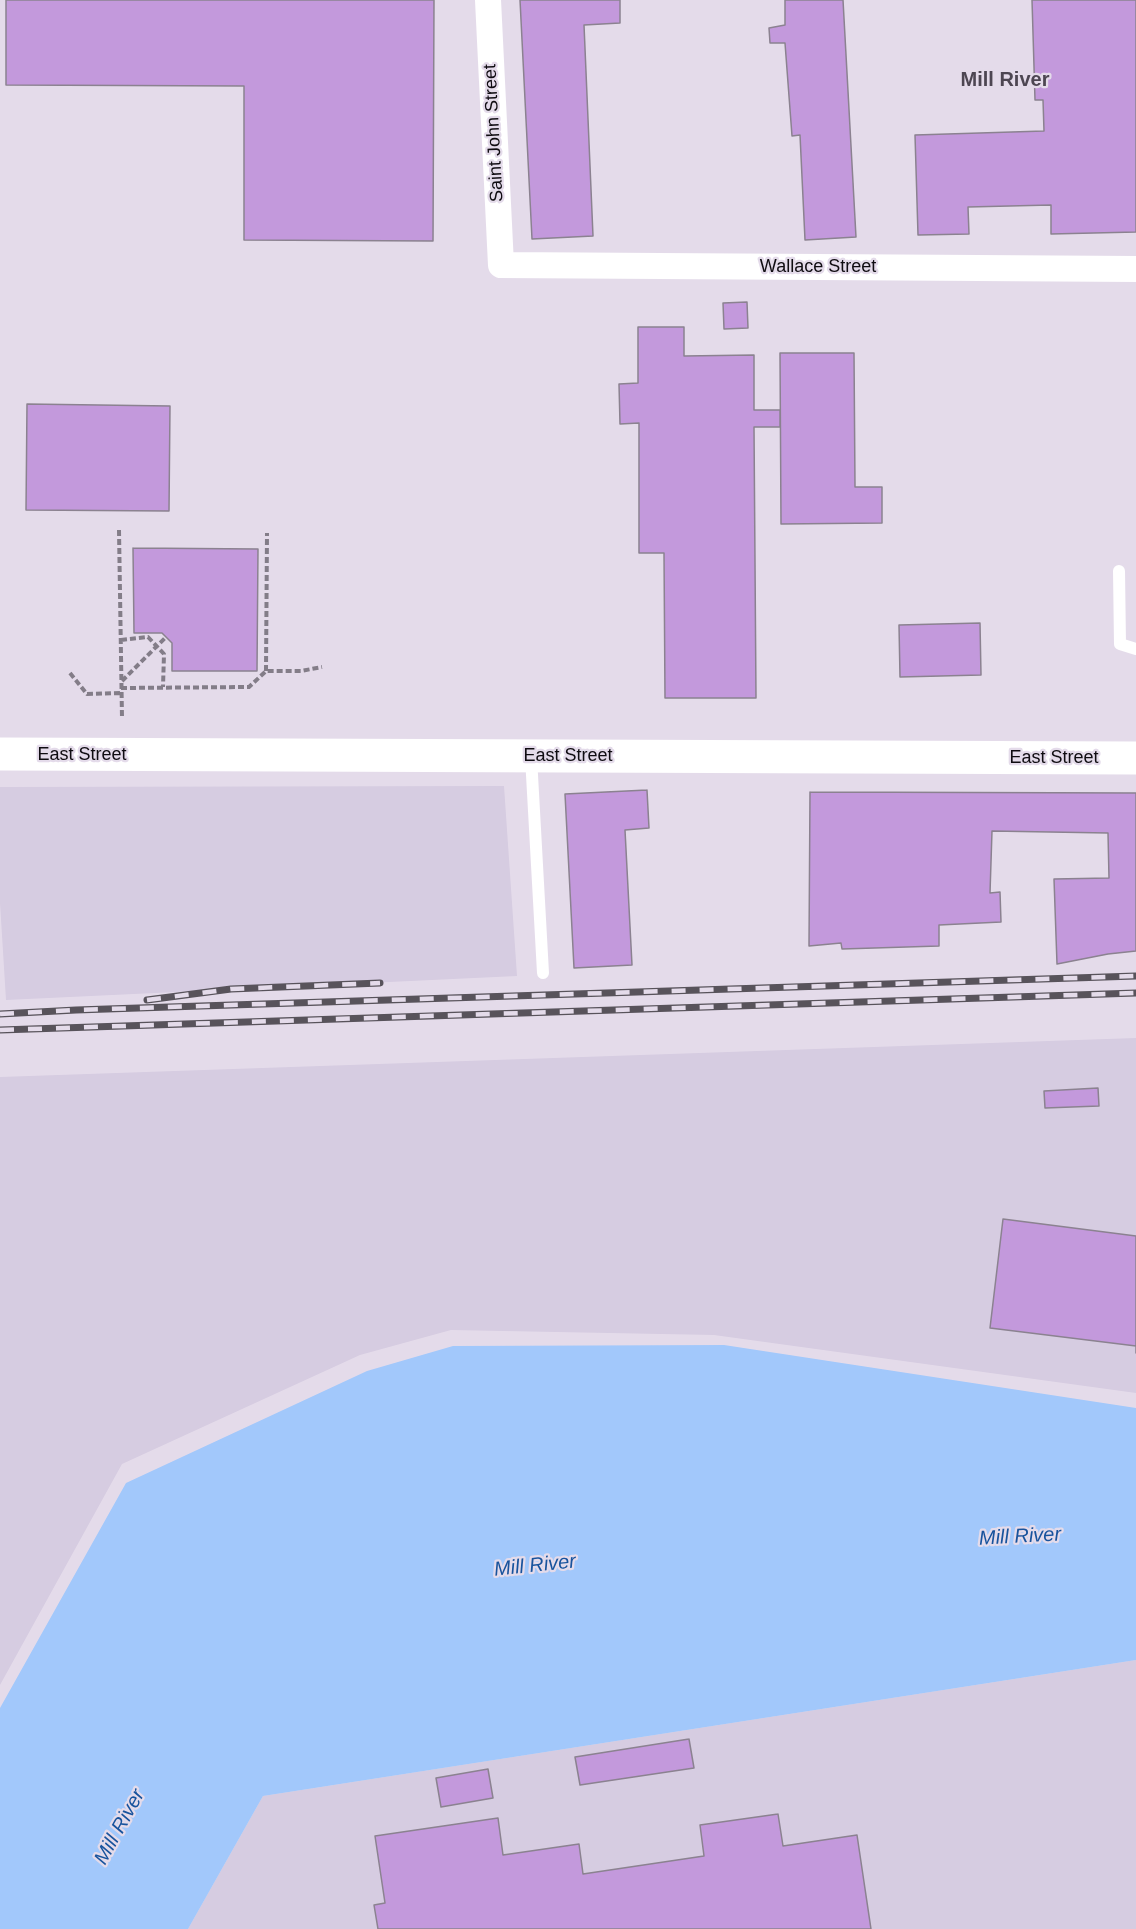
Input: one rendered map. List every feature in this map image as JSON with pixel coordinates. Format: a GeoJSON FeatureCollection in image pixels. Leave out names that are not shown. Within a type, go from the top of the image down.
{"type":"FeatureCollection","features":[{"type":"Feature","properties":{"kind":"main road","name":"East Street"},"geometry":{"type":"LineString","coordinates":[[0,754],[1136,758]]}},
{"type":"Feature","properties":{"kind":"street","name":"Saint John Street"},"geometry":{"type":"LineString","coordinates":[[488,0],[501,265]]}},
{"type":"Feature","properties":{"kind":"street","name":"Wallace Street"},"geometry":{"type":"LineString","coordinates":[[501,265],[1136,269]]}},
{"type":"Feature","properties":{"kind":"lane"},"geometry":{"type":"LineString","coordinates":[[1119,571],[1120,644],[1136,649]]}},
{"type":"Feature","properties":{"kind":"lane"},"geometry":{"type":"LineString","coordinates":[[531,756],[543,973]]}},
{"type":"Feature","properties":{"kind":"path"},"geometry":{"type":"LineString","coordinates":[[119,530],[122,718]]}},
{"type":"Feature","properties":{"kind":"path"},"geometry":{"type":"LineString","coordinates":[[266,671],[267,533]]}},
{"type":"Feature","properties":{"kind":"path"},"geometry":{"type":"LineString","coordinates":[[121,639],[148,637],[157,646],[164,654],[164,687]]}},
{"type":"Feature","properties":{"kind":"path"},"geometry":{"type":"LineString","coordinates":[[121,681],[166,637]]}},
{"type":"Feature","properties":{"kind":"path"},"geometry":{"type":"LineString","coordinates":[[70,673],[87,694],[164,687],[249,687],[266,671],[301,672],[322,667]]}},
{"type":"Feature","properties":{"kind":"shaded area"},"geometry":{"type":"Polygon","coordinates":[[[504,786],[517,976],[6,1000],[0,903],[0,787],[504,786]]]}},
{"type":"Feature","properties":{"kind":"shaded area"},"geometry":{"type":"Polygon","coordinates":[[[1136,1038],[1136,1393],[714,1335],[451,1330],[360,1355],[122,1464],[0,1685],[0,1077],[1136,1038]]]}},
{"type":"Feature","properties":{"kind":"shaded area"},"geometry":{"type":"Polygon","coordinates":[[[1136,1660],[1136,1929],[188,1929],[263,1796],[1136,1660]]]}},
{"type":"Feature","properties":{"kind":"water"},"geometry":{"type":"Polygon","coordinates":[[[724,1345],[1136,1408],[1136,1660],[263,1796],[188,1929],[0,1929],[0,1708],[126,1483],[367,1371],[453,1346],[724,1345]]]}},
{"type":"Feature","properties":{"kind":"building"},"geometry":{"type":"Polygon","coordinates":[[[6,0],[434,0],[433,241],[244,240],[244,86],[6,85],[6,0]]]}},
{"type":"Feature","properties":{"kind":"building"},"geometry":{"type":"Polygon","coordinates":[[[520,0],[620,0],[620,23],[584,25],[593,236],[532,239],[520,0]]]}},
{"type":"Feature","properties":{"kind":"building"},"geometry":{"type":"Polygon","coordinates":[[[785,0],[843,0],[856,237],[805,240],[800,135],[792,136],[785,43],[770,43],[769,28],[785,25],[785,0]]]}},
{"type":"Feature","properties":{"kind":"building"},"geometry":{"type":"Polygon","coordinates":[[[1032,0],[1136,0],[1136,232],[1051,234],[1051,205],[968,207],[969,234],[918,235],[915,135],[1044,131],[1043,100],[1035,100],[1032,0]]]}},
{"type":"Feature","properties":{"kind":"building"},"geometry":{"type":"Polygon","coordinates":[[[747,302],[748,328],[724,329],[723,303],[747,302]]]}},
{"type":"Feature","properties":{"kind":"building"},"geometry":{"type":"Polygon","coordinates":[[[638,327],[684,327],[684,356],[754,355],[754,410],[780,410],[780,427],[754,427],[756,698],[665,698],[664,553],[639,553],[639,423],[620,424],[619,384],[638,383],[638,327]]]}},
{"type":"Feature","properties":{"kind":"building"},"geometry":{"type":"Polygon","coordinates":[[[780,353],[854,353],[855,487],[882,487],[882,523],[781,524],[780,353]]]}},
{"type":"Feature","properties":{"kind":"building"},"geometry":{"type":"Polygon","coordinates":[[[27,404],[170,406],[169,511],[26,510],[27,404]]]}},
{"type":"Feature","properties":{"kind":"building"},"geometry":{"type":"Polygon","coordinates":[[[133,548],[258,549],[257,671],[172,671],[172,643],[162,633],[134,633],[133,548]]]}},
{"type":"Feature","properties":{"kind":"building"},"geometry":{"type":"Polygon","coordinates":[[[980,623],[981,675],[900,677],[899,625],[980,623]]]}},
{"type":"Feature","properties":{"kind":"building"},"geometry":{"type":"Polygon","coordinates":[[[647,790],[649,828],[625,830],[632,965],[574,968],[565,794],[647,790]]]}},
{"type":"Feature","properties":{"kind":"building"},"geometry":{"type":"Polygon","coordinates":[[[810,792],[1136,793],[1136,951],[1057,964],[1054,879],[1109,878],[1108,833],[992,831],[990,893],[1000,892],[1001,922],[939,925],[939,946],[842,949],[841,943],[809,946],[810,792]]]}},
{"type":"Feature","properties":{"kind":"building"},"geometry":{"type":"Polygon","coordinates":[[[1098,1088],[1099,1106],[1045,1108],[1044,1091],[1098,1088]]]}},
{"type":"Feature","properties":{"kind":"building"},"geometry":{"type":"Polygon","coordinates":[[[1003,1219],[1136,1236],[1136,1346],[990,1328],[1003,1219]]]}},
{"type":"Feature","properties":{"kind":"building"},"geometry":{"type":"Polygon","coordinates":[[[689,1739],[694,1768],[580,1785],[575,1757],[689,1739]]]}},
{"type":"Feature","properties":{"kind":"building"},"geometry":{"type":"Polygon","coordinates":[[[488,1769],[493,1798],[441,1807],[436,1778],[488,1769]]]}},
{"type":"Feature","properties":{"kind":"building"},"geometry":{"type":"Polygon","coordinates":[[[778,1814],[783,1846],[857,1835],[871,1929],[378,1929],[374,1905],[385,1903],[375,1836],[498,1818],[503,1855],[579,1844],[583,1874],[704,1856],[700,1825],[778,1814]]]}},
{"type":"Feature","properties":{"kind":"railway"},"geometry":{"type":"LineString","coordinates":[[0,1014],[1136,976]]}},
{"type":"Feature","properties":{"kind":"railway"},"geometry":{"type":"LineString","coordinates":[[147,1000],[231,989],[380,983]]}},
{"type":"Feature","properties":{"kind":"railway"},"geometry":{"type":"LineString","coordinates":[[0,1030],[1136,993]]}},
{"type":"Feature","properties":{"kind":"district","name":"Mill River"},"geometry":{"type":"Point","coordinates":[1005,80]}}]}
